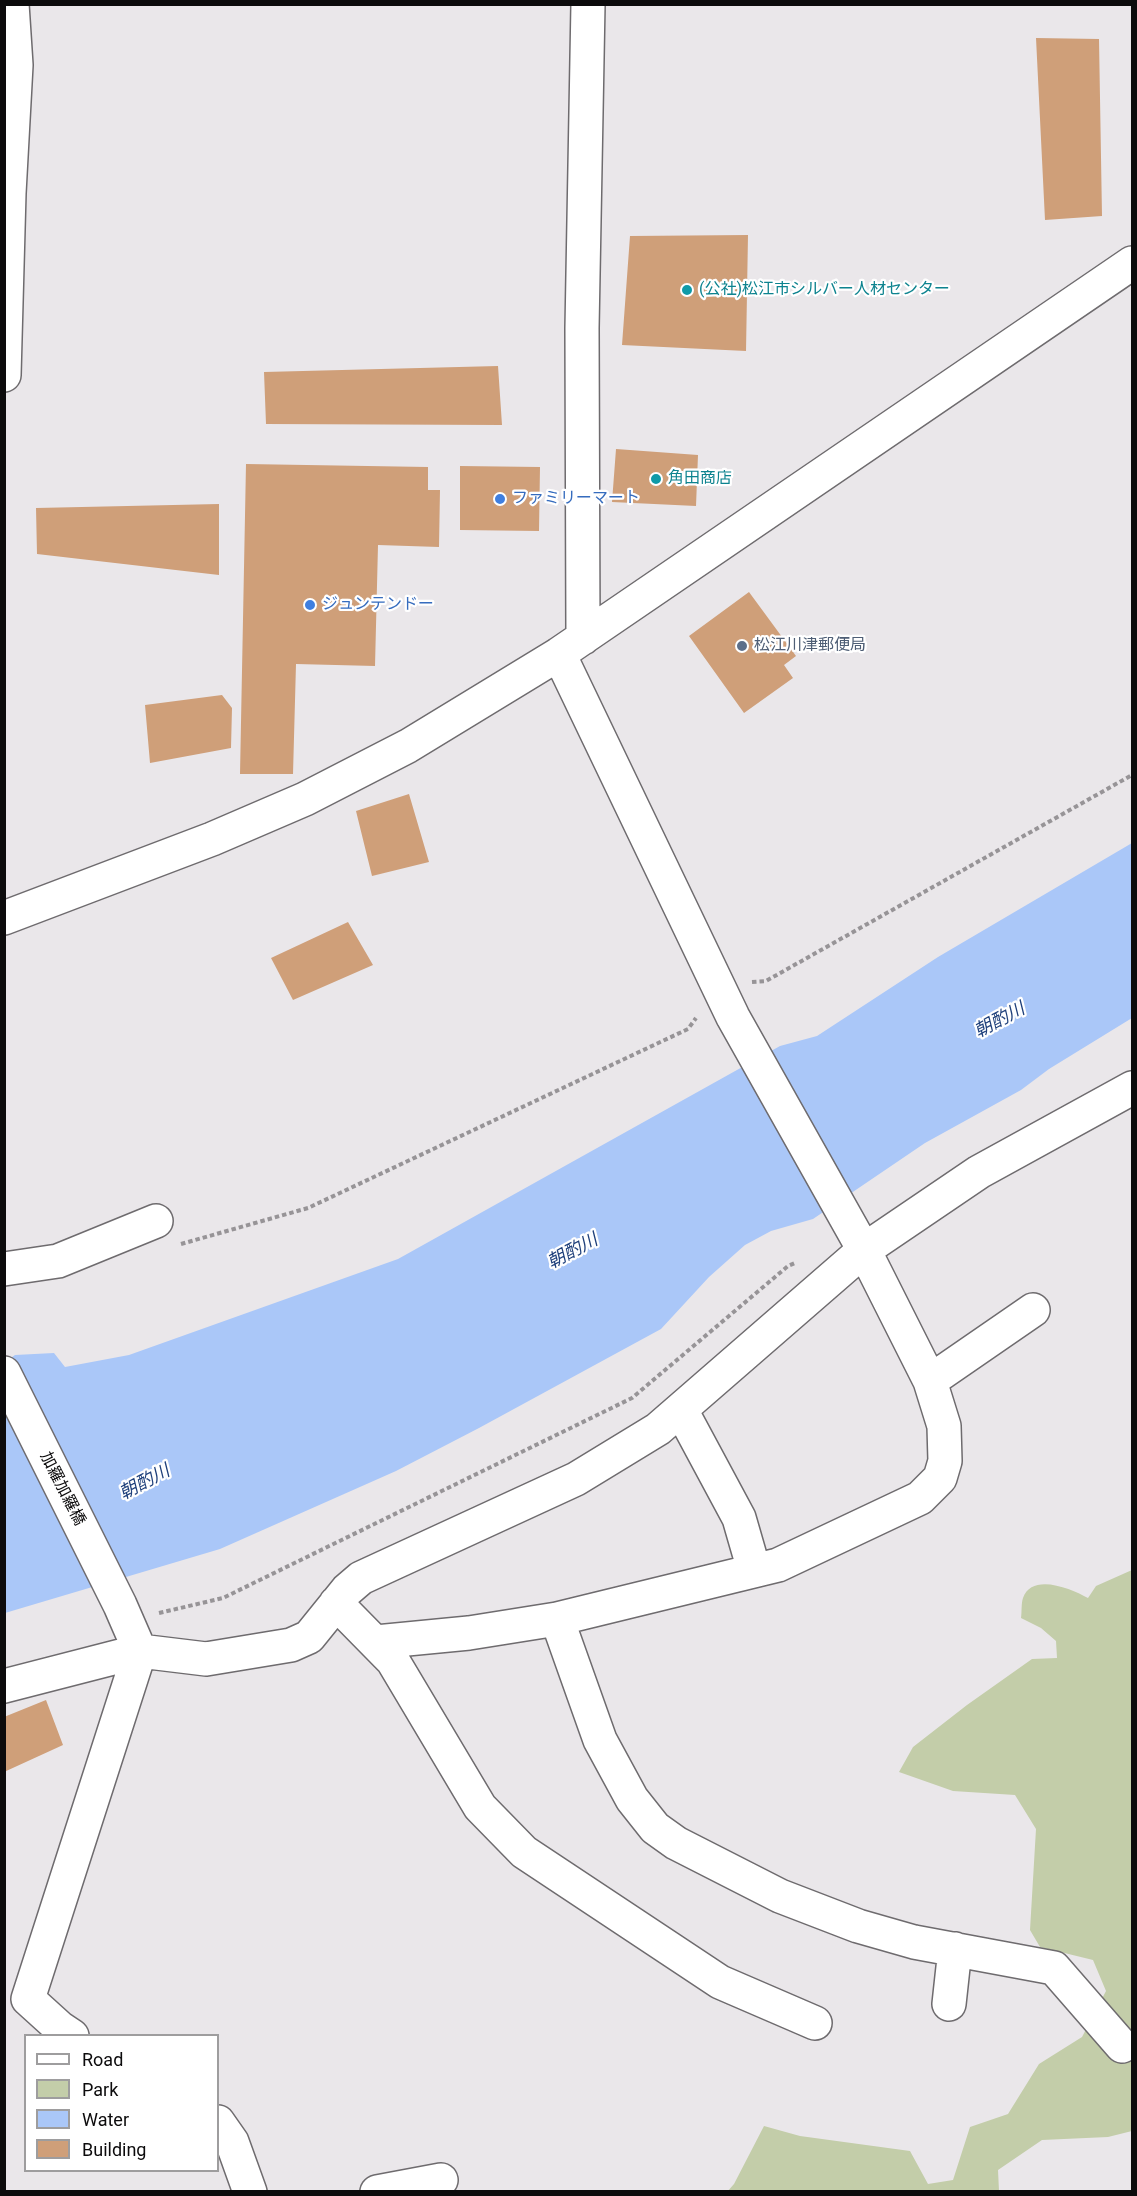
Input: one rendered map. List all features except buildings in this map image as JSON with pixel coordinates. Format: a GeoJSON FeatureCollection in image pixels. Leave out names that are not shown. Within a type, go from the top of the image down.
{"type":"FeatureCollection","features":[{"type":"Feature","properties":{"kind":"street"},"geometry":{"type":"LineString","coordinates":[[4,375],[12,4]]}},
{"type":"Feature","properties":{"kind":"street"},"geometry":{"type":"LineString","coordinates":[[376,1642],[469,1633],[557,1619],[778,1565],[920,1498],[931,1490],[940,1478],[945,1461],[944,1426],[930,1381],[858,1239],[733,1017],[571,646],[582,328],[588,4]]}},
{"type":"Feature","properties":{"kind":"street"},"geometry":{"type":"LineString","coordinates":[[4,918],[212,839],[305,800],[408,746],[571,646],[1132,263]]}},
{"type":"Feature","properties":{"kind":"street"},"geometry":{"type":"LineString","coordinates":[[4,1686],[140,1650],[206,1659],[291,1645],[309,1636],[336,1603],[361,1578],[576,1479],[658,1429],[681,1410],[858,1239],[1132,1088]]}},
{"type":"Feature","properties":{"kind":"street"},"geometry":{"type":"LineString","coordinates":[[4,1269],[58,1261],[165,1234]]}},
{"type":"Feature","properties":{"kind":"street"},"geometry":{"type":"LineString","coordinates":[[930,1381],[1033,1310]]}},
{"type":"Feature","properties":{"kind":"street","name":"加羅加羅橋"},"geometry":{"type":"LineString","coordinates":[[4,1373],[124,1613],[140,1650]]}},
{"type":"Feature","properties":{"kind":"street"},"geometry":{"type":"LineString","coordinates":[[681,1410],[739,1518],[754,1570]]}},
{"type":"Feature","properties":{"kind":"street"},"geometry":{"type":"LineString","coordinates":[[336,1603],[393,1660],[480,1807],[524,1852],[720,1983],[815,2023]]}},
{"type":"Feature","properties":{"kind":"street"},"geometry":{"type":"LineString","coordinates":[[557,1619],[600,1740],[632,1799],[656,1828],[676,1843],[780,1896],[858,1926],[914,1942],[1054,1968],[1122,2046]]}},
{"type":"Feature","properties":{"kind":"street"},"geometry":{"type":"LineString","coordinates":[[69,2034],[16,2003],[140,1650]]}},
{"type":"Feature","properties":{"kind":"street"},"geometry":{"type":"LineString","coordinates":[[949,2004],[970,1951]]}},
{"type":"Feature","properties":{"kind":"street"},"geometry":{"type":"LineString","coordinates":[[219,2123],[232,2142],[250,2192]]}},
{"type":"Feature","properties":{"kind":"street"},"geometry":{"type":"LineString","coordinates":[[377,2192],[441,2180]]}},
{"type":"Feature","properties":{"kind":"path"},"geometry":{"type":"LineString","coordinates":[[165,1234],[308,1208],[688,1029],[718,986],[766,981],[1132,775]]}},
{"type":"Feature","properties":{"kind":"path"},"geometry":{"type":"LineString","coordinates":[[124,1613],[223,1598],[632,1398],[788,1266],[798,1262]]}},
{"type":"Feature","properties":{"kind":"green space"},"geometry":{"type":"Polygon","coordinates":[[[1132,1570],[1132,2131],[1108,2137],[1042,2140],[998,2170],[999,2191],[727,2192],[734,2184],[764,2126],[800,2136],[910,2151],[928,2184],[953,2180],[970,2127],[1008,2114],[1039,2064],[1082,2037],[1106,1991],[1093,1960],[1040,1947],[1030,1930],[1036,1829],[1015,1795],[953,1791],[899,1772],[913,1747],[967,1705],[1032,1659],[1057,1658],[1056,1641],[1041,1628],[1021,1618],[1022,1600],[1028,1590],[1043,1584],[1053,1585],[1088,1598],[1096,1586],[1132,1570]]]}},
{"type":"Feature","properties":{"kind":"water","name":"朝酌川"},"geometry":{"type":"Polygon","coordinates":[[[1132,843],[1132,1018],[1049,1069],[1021,1090],[925,1143],[813,1219],[771,1231],[745,1245],[709,1277],[661,1329],[479,1428],[396,1471],[220,1549],[5,1613],[5,1362],[15,1355],[54,1353],[65,1367],[129,1355],[398,1259],[780,1046],[817,1036],[938,957],[1132,843]]]}},
{"type":"Feature","properties":{"kind":"place","name":"(公社)松江市シルバー人材センター"},"geometry":{"type":"Point","coordinates":[687,290]}},
{"type":"Feature","properties":{"kind":"place","name":"角田商店"},"geometry":{"type":"Point","coordinates":[656,479]}},
{"type":"Feature","properties":{"kind":"place","name":"ファミリーマート"},"geometry":{"type":"Point","coordinates":[500,499]}},
{"type":"Feature","properties":{"kind":"place","name":"ジュンテンドー"},"geometry":{"type":"Point","coordinates":[310,605]}},
{"type":"Feature","properties":{"kind":"place","name":"松江川津郵便局"},"geometry":{"type":"Point","coordinates":[742,646]}}]}
